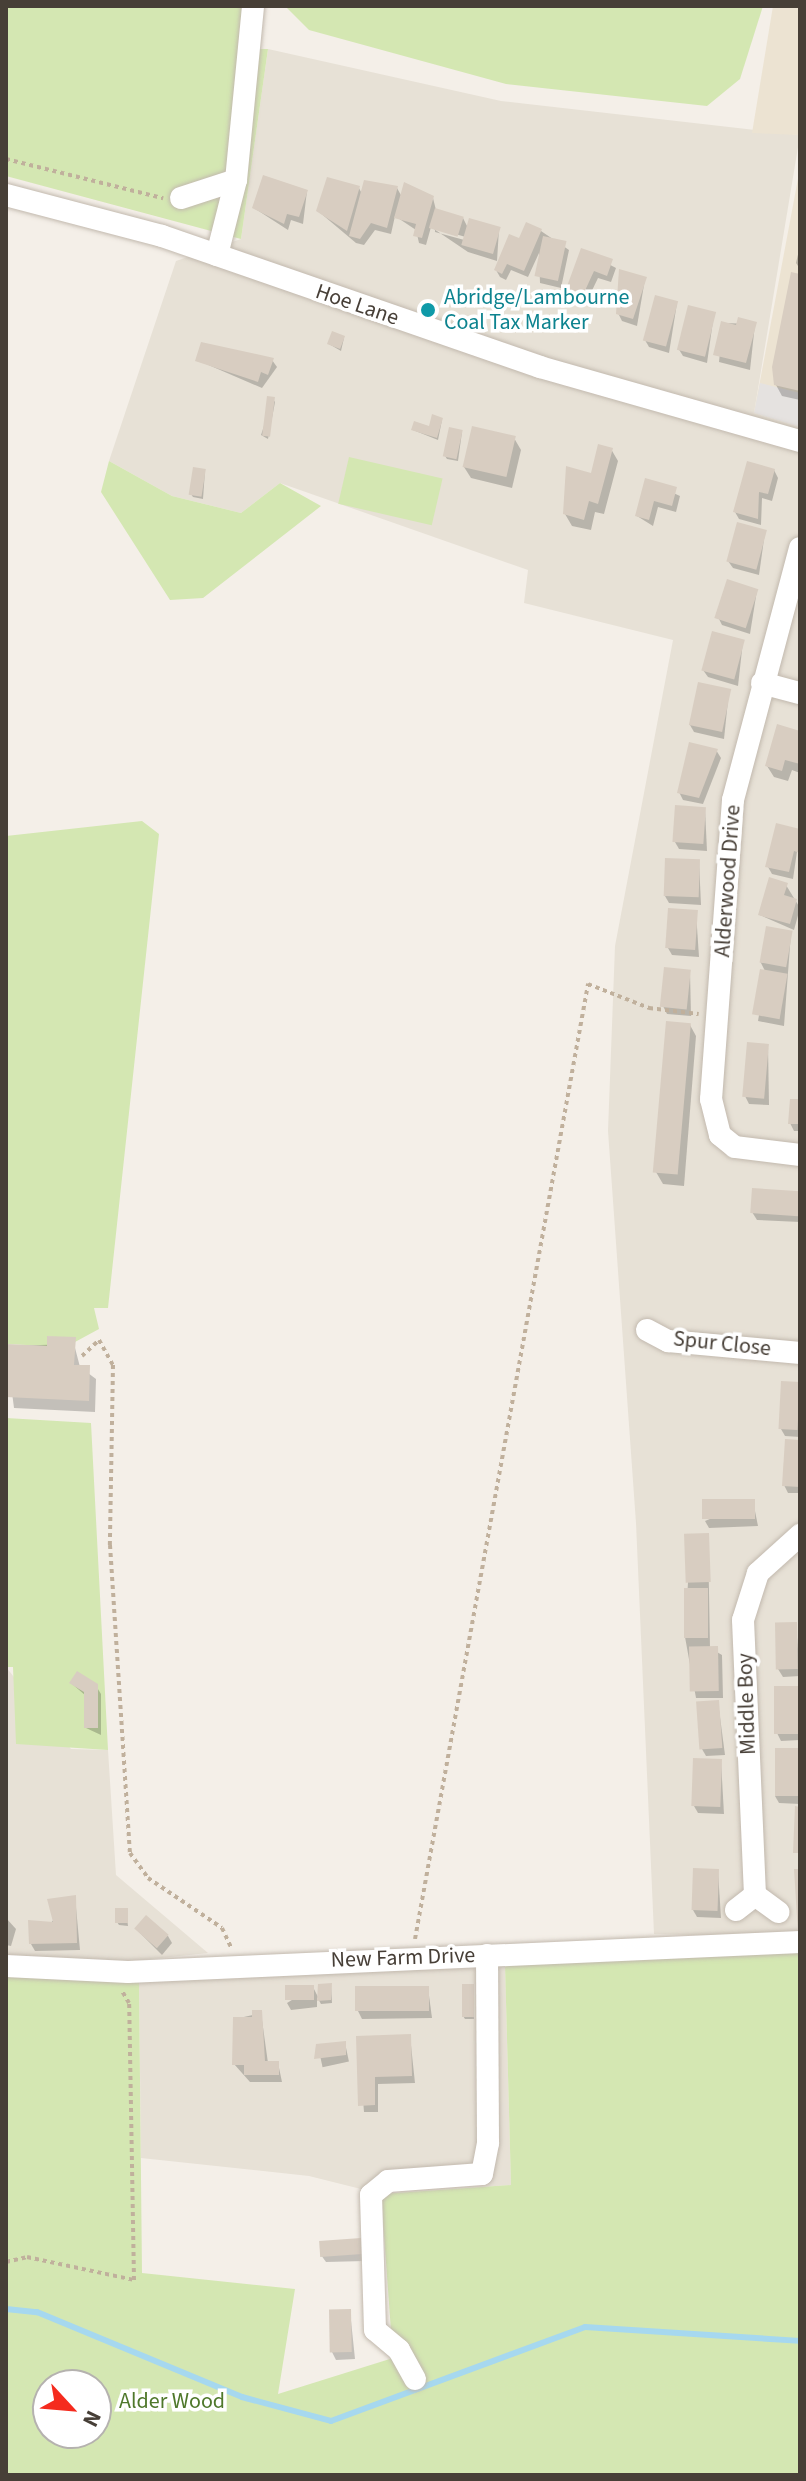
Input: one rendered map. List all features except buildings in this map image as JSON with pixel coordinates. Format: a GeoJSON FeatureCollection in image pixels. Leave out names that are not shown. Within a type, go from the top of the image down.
{"type":"FeatureCollection","features":[{"type":"Feature","properties":{"kind":"street"},"geometry":{"type":"LineString","coordinates":[[217,255],[236,180],[253,6]]}},
{"type":"Feature","properties":{"kind":"street"},"geometry":{"type":"LineString","coordinates":[[181,198],[236,180]]}},
{"type":"Feature","properties":{"kind":"street","name":"Hoe Lane"},"geometry":{"type":"LineString","coordinates":[[6,195],[217,255],[540,367],[800,441]]}},
{"type":"Feature","properties":{"kind":"street","name":"Alderwood Drive"},"geometry":{"type":"LineString","coordinates":[[800,548],[733,800],[711,1099],[720,1135],[754,1153],[800,1155]]}},
{"type":"Feature","properties":{"kind":"street"},"geometry":{"type":"LineString","coordinates":[[762,683],[800,693]]}},
{"type":"Feature","properties":{"kind":"street","name":"Spur Close"},"geometry":{"type":"LineString","coordinates":[[647,1330],[668,1341],[800,1353]]}},
{"type":"Feature","properties":{"kind":"street","name":"Middle Boy"},"geometry":{"type":"LineString","coordinates":[[755,1895],[743,1620],[758,1573],[800,1535]]}},
{"type":"Feature","properties":{"kind":"street"},"geometry":{"type":"LineString","coordinates":[[736,1910],[755,1895],[778,1912]]}},
{"type":"Feature","properties":{"kind":"street","name":"New Farm Drive"},"geometry":{"type":"LineString","coordinates":[[6,1966],[128,1972],[412,1956],[800,1942]]}},
{"type":"Feature","properties":{"kind":"street"},"geometry":{"type":"LineString","coordinates":[[415,2379],[399,2350],[375,2330],[371,2195],[388,2181],[482,2174],[487,1955]]}},
{"type":"Feature","properties":{"kind":"path"},"geometry":{"type":"LineString","coordinates":[[6,159],[181,198]]}},
{"type":"Feature","properties":{"kind":"path"},"geometry":{"type":"LineString","coordinates":[[412,1956],[588,984],[649,1008],[718,1015]]}},
{"type":"Feature","properties":{"kind":"path"},"geometry":{"type":"LineString","coordinates":[[82,1356],[99,1340],[113,1365],[110,1545],[130,1853],[148,1878],[222,1928],[234,1965]]}},
{"type":"Feature","properties":{"kind":"path"},"geometry":{"type":"LineString","coordinates":[[6,2262],[27,2257],[134,2280],[129,2003],[122,1990],[128,1972]]}},
{"type":"Feature","properties":{"kind":"shaded area"},"geometry":{"type":"Polygon","coordinates":[[[773,6],[800,6],[800,135],[752,133],[773,6]]]}},
{"type":"Feature","properties":{"kind":"shaded area"},"geometry":{"type":"Polygon","coordinates":[[[268,49],[501,101],[800,135],[754,413],[800,427],[800,1938],[654,1934],[636,1523],[608,1131],[615,946],[673,640],[524,603],[528,570],[280,483],[241,513],[172,496],[109,461],[176,261],[241,239],[268,49]]]}},
{"type":"Feature","properties":{"kind":"shaded area"},"geometry":{"type":"Polygon","coordinates":[[[800,168],[800,427],[754,413],[800,168]]]}},
{"type":"Feature","properties":{"kind":"shaded area"},"geometry":{"type":"Polygon","coordinates":[[[760,383],[800,393],[800,427],[754,413],[760,383]]]}},
{"type":"Feature","properties":{"kind":"shaded area"},"geometry":{"type":"Polygon","coordinates":[[[6,1667],[71,1749],[108,1750],[116,1875],[208,1953],[85,1966],[6,1959],[6,1667]]]}},
{"type":"Feature","properties":{"kind":"shaded area"},"geometry":{"type":"Polygon","coordinates":[[[505,1965],[511,2185],[381,2194],[309,2176],[141,2158],[139,1982],[505,1965]]]}},
{"type":"Feature","properties":{"kind":"green space"},"geometry":{"type":"Polygon","coordinates":[[[6,6],[242,6],[238,49],[268,49],[241,239],[6,176],[6,6]]]}},
{"type":"Feature","properties":{"kind":"green space"},"geometry":{"type":"Polygon","coordinates":[[[285,6],[763,6],[740,79],[707,106],[506,84],[309,30],[285,6]]]}},
{"type":"Feature","properties":{"kind":"green space"},"geometry":{"type":"Polygon","coordinates":[[[349,457],[443,479],[432,525],[338,504],[349,457]]]}},
{"type":"Feature","properties":{"kind":"green space"},"geometry":{"type":"Polygon","coordinates":[[[109,461],[172,496],[241,513],[280,483],[321,506],[203,598],[170,600],[101,492],[109,461]]]}},
{"type":"Feature","properties":{"kind":"green space"},"geometry":{"type":"Polygon","coordinates":[[[142,821],[159,834],[108,1308],[94,1308],[99,1329],[75,1342],[48,1336],[47,1346],[6,1344],[6,836],[142,821]]]}},
{"type":"Feature","properties":{"kind":"green space"},"geometry":{"type":"Polygon","coordinates":[[[6,1418],[91,1423],[108,1750],[16,1744],[13,1667],[6,1667],[6,1418]]]}},
{"type":"Feature","properties":{"kind":"green space","name":"Alder Wood"},"geometry":{"type":"Polygon","coordinates":[[[800,1947],[800,2475],[6,2475],[6,1974],[139,1982],[142,2273],[295,2289],[278,2394],[393,2358],[381,2194],[511,2185],[505,1965],[800,1947]]]}},
{"type":"Feature","properties":{"kind":"waterway"},"geometry":{"type":"LineString","coordinates":[[6,2309],[37,2312],[242,2397],[331,2421],[585,2327],[800,2341]]}},
{"type":"Feature","properties":{"kind":"place","name":"Abridge/Lambourne Coal Tax Marker"},"geometry":{"type":"Point","coordinates":[428,310]}}]}
